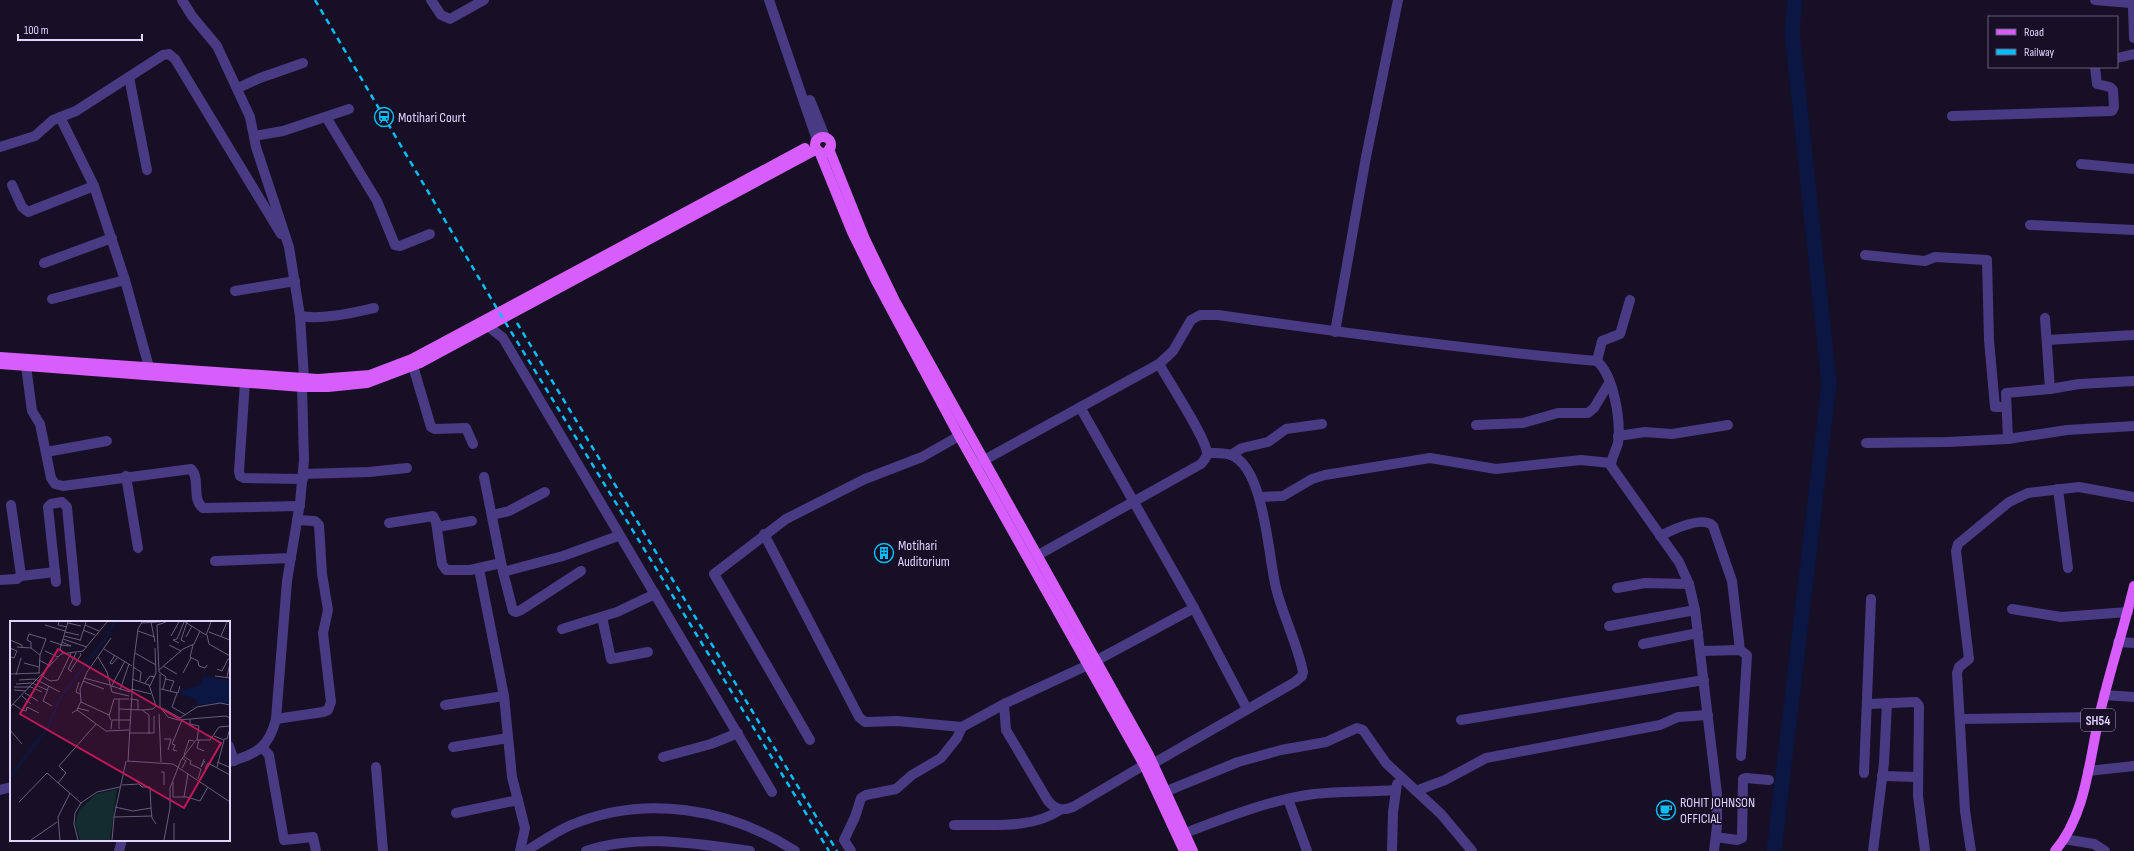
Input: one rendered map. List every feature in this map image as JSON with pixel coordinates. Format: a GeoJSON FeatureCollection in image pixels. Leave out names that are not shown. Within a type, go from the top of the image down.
{"type":"FeatureCollection","features":[{"type":"Feature","properties":{"kind":"main road"},"geometry":{"type":"LineString","coordinates":[[0,364],[245,382],[303,383],[370,375],[412,359],[819,144],[831,143],[830,149],[865,240],[892,294],[980,462],[1149,764],[1167,791],[1193,851]]}},
{"type":"Feature","properties":{"kind":"main road"},"geometry":{"type":"LineString","coordinates":[[0,357],[149,368],[303,383],[328,388],[367,383],[413,366],[819,144]]}},
{"type":"Feature","properties":{"kind":"main road"},"geometry":{"type":"LineString","coordinates":[[819,144],[864,257],[959,436],[980,462]]}},
{"type":"Feature","properties":{"kind":"main road","name":"SH54"},"geometry":{"type":"LineString","coordinates":[[2055,851],[2064,839],[2079,806],[2104,695],[2134,586]]}},
{"type":"Feature","properties":{"kind":"main road"},"geometry":{"type":"LineString","coordinates":[[1149,764],[1184,851]]}},
{"type":"Feature","properties":{"kind":"street"},"geometry":{"type":"LineString","coordinates":[[182,0],[195,20],[214,40],[238,88],[250,117],[254,136],[290,247],[300,316],[303,383],[303,477],[300,506],[287,581],[276,719],[269,739],[262,747],[248,757],[231,762]]}},
{"type":"Feature","properties":{"kind":"street"},"geometry":{"type":"LineString","coordinates":[[431,0],[441,15],[450,19],[484,0]]}},
{"type":"Feature","properties":{"kind":"street"},"geometry":{"type":"LineString","coordinates":[[769,0],[819,144]]}},
{"type":"Feature","properties":{"kind":"street"},"geometry":{"type":"LineString","coordinates":[[775,0],[804,84],[819,144]]}},
{"type":"Feature","properties":{"kind":"street"},"geometry":{"type":"LineString","coordinates":[[1335,332],[1366,157],[1398,0]]}},
{"type":"Feature","properties":{"kind":"street"},"geometry":{"type":"LineString","coordinates":[[2095,0],[2131,3],[2133,8],[2134,38]]}},
{"type":"Feature","properties":{"kind":"street"},"geometry":{"type":"LineString","coordinates":[[2118,58],[2134,54]]}},
{"type":"Feature","properties":{"kind":"street"},"geometry":{"type":"LineString","coordinates":[[0,147],[35,136],[60,117],[76,111],[163,55],[172,56],[290,247]]}},
{"type":"Feature","properties":{"kind":"street"},"geometry":{"type":"LineString","coordinates":[[238,88],[260,78],[303,63]]}},
{"type":"Feature","properties":{"kind":"street"},"geometry":{"type":"LineString","coordinates":[[1952,116],[2113,111],[2113,90],[2110,87],[2097,84],[2095,68]]}},
{"type":"Feature","properties":{"kind":"street"},"geometry":{"type":"LineString","coordinates":[[130,77],[146,170]]}},
{"type":"Feature","properties":{"kind":"street"},"geometry":{"type":"LineString","coordinates":[[254,136],[283,132],[349,109]]}},
{"type":"Feature","properties":{"kind":"street"},"geometry":{"type":"LineString","coordinates":[[60,117],[94,186],[125,280],[149,368]]}},
{"type":"Feature","properties":{"kind":"street"},"geometry":{"type":"LineString","coordinates":[[326,117],[377,201],[394,245],[400,246],[430,234]]}},
{"type":"Feature","properties":{"kind":"street"},"geometry":{"type":"LineString","coordinates":[[2081,164],[2134,170]]}},
{"type":"Feature","properties":{"kind":"street"},"geometry":{"type":"LineString","coordinates":[[12,184],[22,207],[28,212],[94,186]]}},
{"type":"Feature","properties":{"kind":"street"},"geometry":{"type":"LineString","coordinates":[[2030,225],[2134,230]]}},
{"type":"Feature","properties":{"kind":"street"},"geometry":{"type":"LineString","coordinates":[[44,263],[112,238]]}},
{"type":"Feature","properties":{"kind":"street"},"geometry":{"type":"LineString","coordinates":[[1865,255],[1925,261],[1935,257],[1987,260],[1989,340],[1995,407],[2006,407]]}},
{"type":"Feature","properties":{"kind":"street"},"geometry":{"type":"LineString","coordinates":[[52,299],[125,280]]}},
{"type":"Feature","properties":{"kind":"street"},"geometry":{"type":"LineString","coordinates":[[235,292],[295,281]]}},
{"type":"Feature","properties":{"kind":"street"},"geometry":{"type":"LineString","coordinates":[[1597,361],[1601,343],[1620,334],[1630,300]]}},
{"type":"Feature","properties":{"kind":"street"},"geometry":{"type":"LineString","coordinates":[[300,316],[308,318],[352,313],[374,308]]}},
{"type":"Feature","properties":{"kind":"street"},"geometry":{"type":"LineString","coordinates":[[980,462],[1159,364],[1173,351],[1191,320],[1200,315],[1218,315],[1335,332],[1507,353],[1597,361],[1605,370],[1618,416],[1618,436],[1611,463],[1612,470],[1679,562],[1688,584],[1695,610],[1717,794],[1716,837],[1714,851]]}},
{"type":"Feature","properties":{"kind":"street"},"geometry":{"type":"LineString","coordinates":[[2045,318],[2050,389]]}},
{"type":"Feature","properties":{"kind":"street"},"geometry":{"type":"LineString","coordinates":[[488,326],[502,338],[618,536],[655,594],[772,792]]}},
{"type":"Feature","properties":{"kind":"street"},"geometry":{"type":"LineString","coordinates":[[2047,340],[2134,335]]}},
{"type":"Feature","properties":{"kind":"street"},"geometry":{"type":"LineString","coordinates":[[1034,557],[1201,464],[1206,459],[1207,453],[1202,439],[1159,364]]}},
{"type":"Feature","properties":{"kind":"street"},"geometry":{"type":"LineString","coordinates":[[26,366],[31,409],[40,422],[53,483],[54,503]]}},
{"type":"Feature","properties":{"kind":"street"},"geometry":{"type":"LineString","coordinates":[[413,366],[431,427],[435,429],[466,428],[473,444]]}},
{"type":"Feature","properties":{"kind":"street"},"geometry":{"type":"LineString","coordinates":[[2008,439],[2005,395],[2007,393],[2050,389],[2079,384],[2134,381]]}},
{"type":"Feature","properties":{"kind":"street"},"geometry":{"type":"LineString","coordinates":[[245,382],[239,475],[244,478],[303,477],[407,468]]}},
{"type":"Feature","properties":{"kind":"street"},"geometry":{"type":"LineString","coordinates":[[1476,425],[1523,423],[1558,413],[1588,412],[1594,408],[1609,383]]}},
{"type":"Feature","properties":{"kind":"street"},"geometry":{"type":"LineString","coordinates":[[1080,407],[1194,608],[1247,709]]}},
{"type":"Feature","properties":{"kind":"street"},"geometry":{"type":"LineString","coordinates":[[1231,455],[1242,448],[1268,442],[1286,429],[1322,424]]}},
{"type":"Feature","properties":{"kind":"street"},"geometry":{"type":"LineString","coordinates":[[1618,436],[1645,432],[1672,434],[1728,425]]}},
{"type":"Feature","properties":{"kind":"street"},"geometry":{"type":"LineString","coordinates":[[1866,443],[1947,442],[2008,439],[2067,430],[2134,426]]}},
{"type":"Feature","properties":{"kind":"street"},"geometry":{"type":"LineString","coordinates":[[810,740],[714,576],[715,572],[786,518],[865,479],[922,457],[959,436]]}},
{"type":"Feature","properties":{"kind":"street"},"geometry":{"type":"LineString","coordinates":[[46,452],[107,441]]}},
{"type":"Feature","properties":{"kind":"street"},"geometry":{"type":"LineString","coordinates":[[954,825],[1030,823],[1045,819],[1060,810],[1073,807],[1295,682],[1302,676],[1303,672],[1275,586],[1265,518],[1259,497],[1248,473],[1240,462],[1231,455],[1207,453]]}},
{"type":"Feature","properties":{"kind":"street"},"geometry":{"type":"LineString","coordinates":[[1259,497],[1283,496],[1312,479],[1325,475],[1430,458],[1496,468],[1581,460],[1611,463]]}},
{"type":"Feature","properties":{"kind":"street"},"geometry":{"type":"LineString","coordinates":[[53,483],[63,486],[126,476],[191,469],[194,473],[198,501],[203,508],[300,506]]}},
{"type":"Feature","properties":{"kind":"street"},"geometry":{"type":"LineString","coordinates":[[126,476],[138,548]]}},
{"type":"Feature","properties":{"kind":"street"},"geometry":{"type":"LineString","coordinates":[[484,477],[511,607],[516,612],[581,571]]}},
{"type":"Feature","properties":{"kind":"street"},"geometry":{"type":"LineString","coordinates":[[1971,851],[1966,811],[1957,672],[1959,667],[1967,662],[1968,657],[1956,551],[1958,544],[2017,497],[2041,490],[2092,488],[2134,497]]}},
{"type":"Feature","properties":{"kind":"street"},"geometry":{"type":"LineString","coordinates":[[2058,489],[2068,568]]}},
{"type":"Feature","properties":{"kind":"street"},"geometry":{"type":"LineString","coordinates":[[492,515],[509,511],[545,492]]}},
{"type":"Feature","properties":{"kind":"street"},"geometry":{"type":"LineString","coordinates":[[0,580],[21,576],[55,577],[48,509],[49,505],[54,503],[64,503],[67,507],[76,601]]}},
{"type":"Feature","properties":{"kind":"street"},"geometry":{"type":"LineString","coordinates":[[11,506],[21,576]]}},
{"type":"Feature","properties":{"kind":"street"},"geometry":{"type":"LineString","coordinates":[[389,522],[431,516],[436,520],[445,569],[449,571],[502,567],[563,556],[618,536]]}},
{"type":"Feature","properties":{"kind":"street"},"geometry":{"type":"LineString","coordinates":[[276,719],[323,712],[328,710],[331,702],[323,634],[328,610],[322,569],[320,525],[316,521],[297,520]]}},
{"type":"Feature","properties":{"kind":"street"},"geometry":{"type":"LineString","coordinates":[[437,526],[472,521]]}},
{"type":"Feature","properties":{"kind":"street"},"geometry":{"type":"LineString","coordinates":[[1660,536],[1675,529],[1702,522],[1707,522],[1713,526],[1732,581],[1740,650]]}},
{"type":"Feature","properties":{"kind":"street"},"geometry":{"type":"LineString","coordinates":[[764,534],[860,719],[865,722],[897,721],[962,727],[1092,662],[1194,608]]}},
{"type":"Feature","properties":{"kind":"street"},"geometry":{"type":"LineString","coordinates":[[215,561],[291,558]]}},
{"type":"Feature","properties":{"kind":"street"},"geometry":{"type":"LineString","coordinates":[[479,569],[504,696],[512,778],[525,828],[520,851]]}},
{"type":"Feature","properties":{"kind":"street"},"geometry":{"type":"LineString","coordinates":[[1617,588],[1645,583],[1688,584]]}},
{"type":"Feature","properties":{"kind":"street"},"geometry":{"type":"LineString","coordinates":[[562,629],[628,608],[655,594]]}},
{"type":"Feature","properties":{"kind":"street"},"geometry":{"type":"LineString","coordinates":[[1864,773],[1868,704],[1871,599]]}},
{"type":"Feature","properties":{"kind":"street"},"geometry":{"type":"LineString","coordinates":[[2012,609],[2053,617],[2128,612]]}},
{"type":"Feature","properties":{"kind":"street"},"geometry":{"type":"LineString","coordinates":[[1610,626],[1695,610]]}},
{"type":"Feature","properties":{"kind":"street"},"geometry":{"type":"LineString","coordinates":[[602,617],[611,659],[648,652]]}},
{"type":"Feature","properties":{"kind":"street"},"geometry":{"type":"LineString","coordinates":[[1643,644],[1698,633]]}},
{"type":"Feature","properties":{"kind":"street"},"geometry":{"type":"LineString","coordinates":[[2118,642],[2134,643]]}},
{"type":"Feature","properties":{"kind":"street"},"geometry":{"type":"LineString","coordinates":[[1700,651],[1740,650],[1745,652],[1747,657],[1741,756]]}},
{"type":"Feature","properties":{"kind":"street"},"geometry":{"type":"LineString","coordinates":[[1461,720],[1704,680]]}},
{"type":"Feature","properties":{"kind":"street"},"geometry":{"type":"LineString","coordinates":[[2104,695],[2134,697]]}},
{"type":"Feature","properties":{"kind":"street"},"geometry":{"type":"LineString","coordinates":[[445,705],[504,696]]}},
{"type":"Feature","properties":{"kind":"street"},"geometry":{"type":"LineString","coordinates":[[1868,704],[1916,702],[1919,706],[1918,796],[1925,851]]}},
{"type":"Feature","properties":{"kind":"street"},"geometry":{"type":"LineString","coordinates":[[1873,851],[1882,776],[1887,704]]}},
{"type":"Feature","properties":{"kind":"street"},"geometry":{"type":"LineString","coordinates":[[1004,705],[1005,724],[1014,744],[1048,801],[1060,810]]}},
{"type":"Feature","properties":{"kind":"street"},"geometry":{"type":"LineString","coordinates":[[1416,791],[1445,780],[1486,758],[1660,725],[1678,717],[1708,715]]}},
{"type":"Feature","properties":{"kind":"street"},"geometry":{"type":"LineString","coordinates":[[1960,719],[2099,717]]}},
{"type":"Feature","properties":{"kind":"street"},"geometry":{"type":"LineString","coordinates":[[851,851],[844,840],[855,817],[861,798],[866,795],[896,789],[912,775],[941,758],[957,738],[962,727]]}},
{"type":"Feature","properties":{"kind":"street"},"geometry":{"type":"LineString","coordinates":[[1167,791],[1238,762],[1281,750],[1326,742],[1357,728],[1363,730],[1386,763],[1441,814],[1472,851]]}},
{"type":"Feature","properties":{"kind":"street"},"geometry":{"type":"LineString","coordinates":[[663,757],[711,744],[738,733]]}},
{"type":"Feature","properties":{"kind":"street"},"geometry":{"type":"LineString","coordinates":[[453,747],[508,738]]}},
{"type":"Feature","properties":{"kind":"street"},"geometry":{"type":"LineString","coordinates":[[262,747],[269,755],[284,840],[313,837],[316,851]]}},
{"type":"Feature","properties":{"kind":"street"},"geometry":{"type":"LineString","coordinates":[[2088,770],[2134,766]]}},
{"type":"Feature","properties":{"kind":"street"},"geometry":{"type":"LineString","coordinates":[[376,767],[384,851]]}},
{"type":"Feature","properties":{"kind":"street"},"geometry":{"type":"LineString","coordinates":[[1392,851],[1396,790],[1400,776]]}},
{"type":"Feature","properties":{"kind":"street"},"geometry":{"type":"LineString","coordinates":[[1882,776],[1918,777]]}},
{"type":"Feature","properties":{"kind":"street"},"geometry":{"type":"LineString","coordinates":[[1716,837],[1737,840],[1742,838],[1743,779],[1770,780]]}},
{"type":"Feature","properties":{"kind":"street"},"geometry":{"type":"LineString","coordinates":[[0,790],[10,787]]}},
{"type":"Feature","properties":{"kind":"street"},"geometry":{"type":"LineString","coordinates":[[1185,833],[1236,814],[1314,794],[1396,790]]}},
{"type":"Feature","properties":{"kind":"street"},"geometry":{"type":"LineString","coordinates":[[456,813],[518,800]]}},
{"type":"Feature","properties":{"kind":"street"},"geometry":{"type":"LineString","coordinates":[[1288,800],[1307,851]]}},
{"type":"Feature","properties":{"kind":"street"},"geometry":{"type":"LineString","coordinates":[[526,851],[572,825],[623,810],[648,808],[685,809],[727,818],[761,832],[795,851]]}},
{"type":"Feature","properties":{"kind":"street"},"geometry":{"type":"LineString","coordinates":[[2064,839],[2094,844],[2105,851]]}},
{"type":"Feature","properties":{"kind":"street"},"geometry":{"type":"LineString","coordinates":[[120,851],[122,841]]}},
{"type":"Feature","properties":{"kind":"street"},"geometry":{"type":"LineString","coordinates":[[586,851],[605,846],[643,842],[700,844],[750,851]]}},
{"type":"Feature","properties":{"kind":"waterway"},"geometry":{"type":"LineString","coordinates":[[1774,851],[1829,383],[1792,32],[1795,0]]}},
{"type":"Feature","properties":{"kind":"railway"},"geometry":{"type":"LineString","coordinates":[[315,0],[499,312],[829,851]]}},
{"type":"Feature","properties":{"kind":"railway"},"geometry":{"type":"LineString","coordinates":[[517,323],[837,851]]}},
{"type":"Feature","properties":{"kind":"place","name":"Motihari Court"},"geometry":{"type":"Point","coordinates":[384,117]}},
{"type":"Feature","properties":{"kind":"place","name":"Motihari Auditorium"},"geometry":{"type":"Point","coordinates":[884,553]}},
{"type":"Feature","properties":{"kind":"place","name":"ROHIT JOHNSON OFFICIAL"},"geometry":{"type":"Point","coordinates":[1666,810]}}]}
